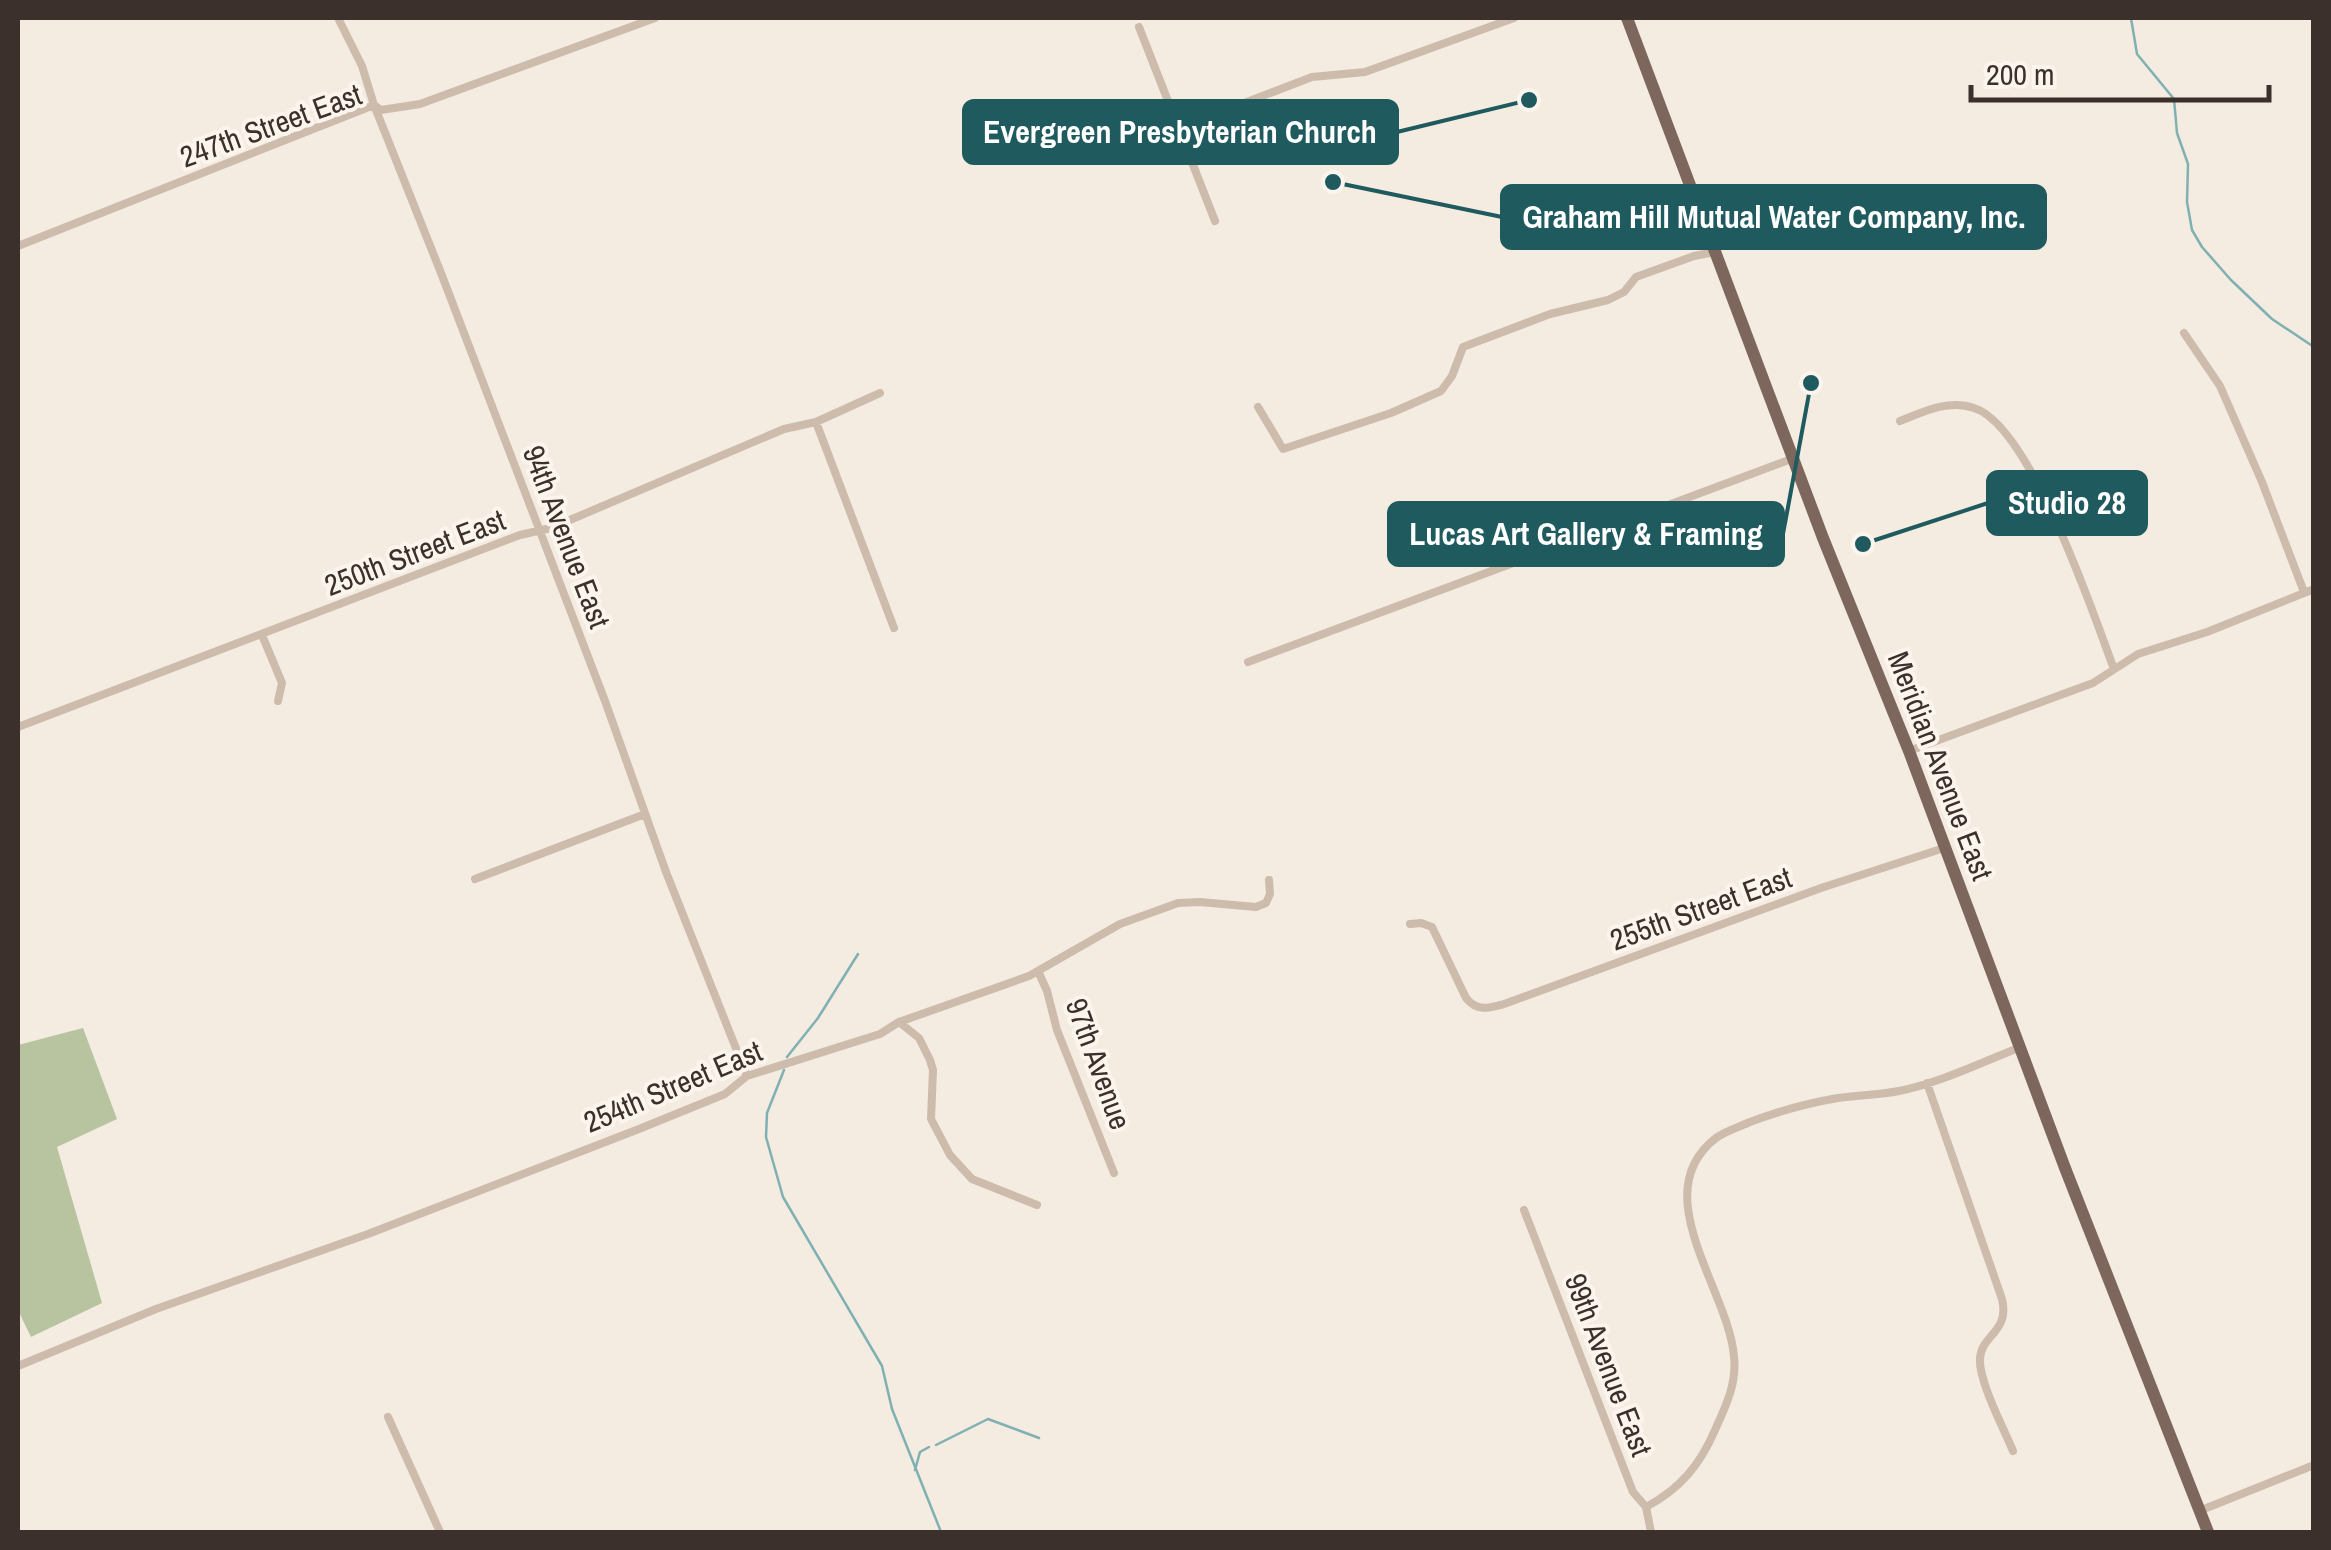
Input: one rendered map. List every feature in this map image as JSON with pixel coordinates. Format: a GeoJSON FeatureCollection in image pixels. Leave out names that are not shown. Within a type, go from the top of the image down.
{"type":"FeatureCollection","features":[{"type":"Feature","properties":{"kind":"main road","name":"Meridian Avenue East"},"geometry":{"type":"LineString","coordinates":[[1627,18],[2065,1168],[2208,1532]]}},
{"type":"Feature","properties":{"kind":"street","name":"94th Avenue East"},"geometry":{"type":"LineString","coordinates":[[338,18],[362,66],[374,106],[747,1076]]}},
{"type":"Feature","properties":{"kind":"street","name":"247th Street East"},"geometry":{"type":"LineString","coordinates":[[18,246],[374,106],[380,110],[420,104],[655,18]]}},
{"type":"Feature","properties":{"kind":"street"},"geometry":{"type":"LineString","coordinates":[[1179,128],[1312,77],[1366,72],[1514,18]]}},
{"type":"Feature","properties":{"kind":"street"},"geometry":{"type":"LineString","coordinates":[[1139,27],[1215,221]]}},
{"type":"Feature","properties":{"kind":"street"},"geometry":{"type":"LineString","coordinates":[[1258,407],[1280,447],[1312,441],[1441,391],[1452,376],[1463,346],[1550,314],[1608,300],[1624,292],[1636,277],[1716,252]]}},
{"type":"Feature","properties":{"kind":"street"},"geometry":{"type":"LineString","coordinates":[[1909,751],[2093,683],[2138,654],[2207,632],[2309,590],[2220,386],[2184,333]]}},
{"type":"Feature","properties":{"kind":"street","name":"250th Street East"},"geometry":{"type":"LineString","coordinates":[[18,727],[551,528],[784,429],[816,422],[880,394]]}},
{"type":"Feature","properties":{"kind":"street"},"geometry":{"type":"LineString","coordinates":[[1900,421],[1930,410],[1961,405],[1986,414],[2010,438],[2041,492],[2114,669]]}},
{"type":"Feature","properties":{"kind":"street"},"geometry":{"type":"LineString","coordinates":[[816,422],[894,628]]}},
{"type":"Feature","properties":{"kind":"street"},"geometry":{"type":"LineString","coordinates":[[1248,662],[1794,458]]}},
{"type":"Feature","properties":{"kind":"street"},"geometry":{"type":"LineString","coordinates":[[262,635],[282,683],[278,702]]}},
{"type":"Feature","properties":{"kind":"street"},"geometry":{"type":"LineString","coordinates":[[475,880],[645,814]]}},
{"type":"Feature","properties":{"kind":"street","name":"255th Street East"},"geometry":{"type":"LineString","coordinates":[[1410,924],[1427,924],[1436,932],[1466,998],[1474,1006],[1484,1008],[1944,848]]}},
{"type":"Feature","properties":{"kind":"street","name":"254th Street East"},"geometry":{"type":"LineString","coordinates":[[18,1366],[156,1309],[368,1234],[639,1130],[725,1094],[747,1076],[880,1034],[900,1022],[994,990],[1038,971],[1120,924],[1178,903],[1256,907],[1266,903],[1269,880]]}},
{"type":"Feature","properties":{"kind":"street","name":"97th Avenue"},"geometry":{"type":"LineString","coordinates":[[1038,971],[1114,1173]]}},
{"type":"Feature","properties":{"kind":"street"},"geometry":{"type":"LineString","coordinates":[[900,1022],[920,1038],[930,1060],[930,1112],[950,1155],[972,1179],[1037,1204]]}},
{"type":"Feature","properties":{"kind":"street"},"geometry":{"type":"LineString","coordinates":[[1646,1507],[1674,1490],[1697,1467],[1721,1417],[1735,1374],[1731,1338],[1696,1243],[1687,1206],[1686,1181],[1693,1164],[1718,1136],[1758,1119],[1808,1104],[1902,1091],[2021,1047]]}},
{"type":"Feature","properties":{"kind":"street"},"geometry":{"type":"LineString","coordinates":[[1927,1083],[2002,1299],[2002,1325],[1984,1348],[1980,1361],[2013,1451]]}},
{"type":"Feature","properties":{"kind":"street","name":"99th Avenue East"},"geometry":{"type":"LineString","coordinates":[[1524,1210],[1632,1492],[1646,1507],[1651,1532]]}},
{"type":"Feature","properties":{"kind":"street"},"geometry":{"type":"LineString","coordinates":[[388,1417],[440,1532]]}},
{"type":"Feature","properties":{"kind":"street"},"geometry":{"type":"LineString","coordinates":[[2200,1511],[2314,1465]]}},
{"type":"Feature","properties":{"kind":"green space"},"geometry":{"type":"Polygon","coordinates":[[[83,1028],[117,1119],[57,1147],[102,1303],[31,1337],[18,1310],[18,1045],[83,1028]]]}},
{"type":"Feature","properties":{"kind":"waterway"},"geometry":{"type":"LineString","coordinates":[[2131,18],[2137,54],[2174,99],[2177,133],[2188,164],[2187,202],[2192,230],[2231,280],[2272,319],[2314,347]]}},
{"type":"Feature","properties":{"kind":"waterway"},"geometry":{"type":"LineString","coordinates":[[787,1057],[818,1018],[858,954]]}},
{"type":"Feature","properties":{"kind":"waterway"},"geometry":{"type":"LineString","coordinates":[[784,1070],[767,1113],[766,1137],[783,1197],[882,1366],[892,1409],[941,1532]]}},
{"type":"Feature","properties":{"kind":"waterway"},"geometry":{"type":"LineString","coordinates":[[936,1445],[988,1419],[1039,1438]]}},
{"type":"Feature","properties":{"kind":"waterway"},"geometry":{"type":"LineString","coordinates":[[915,1470],[920,1452],[929,1447]]}},
{"type":"Feature","properties":{"kind":"place","name":"Evergreen Presbyterian Church"},"geometry":{"type":"Point","coordinates":[1529,100]}},
{"type":"Feature","properties":{"kind":"place","name":"Graham Hill Mutual Water Company, Inc."},"geometry":{"type":"Point","coordinates":[1333,182]}},
{"type":"Feature","properties":{"kind":"place","name":"Lucas Art Gallery & Framing"},"geometry":{"type":"Point","coordinates":[1811,383]}},
{"type":"Feature","properties":{"kind":"place","name":"Studio 28"},"geometry":{"type":"Point","coordinates":[1863,544]}}]}
